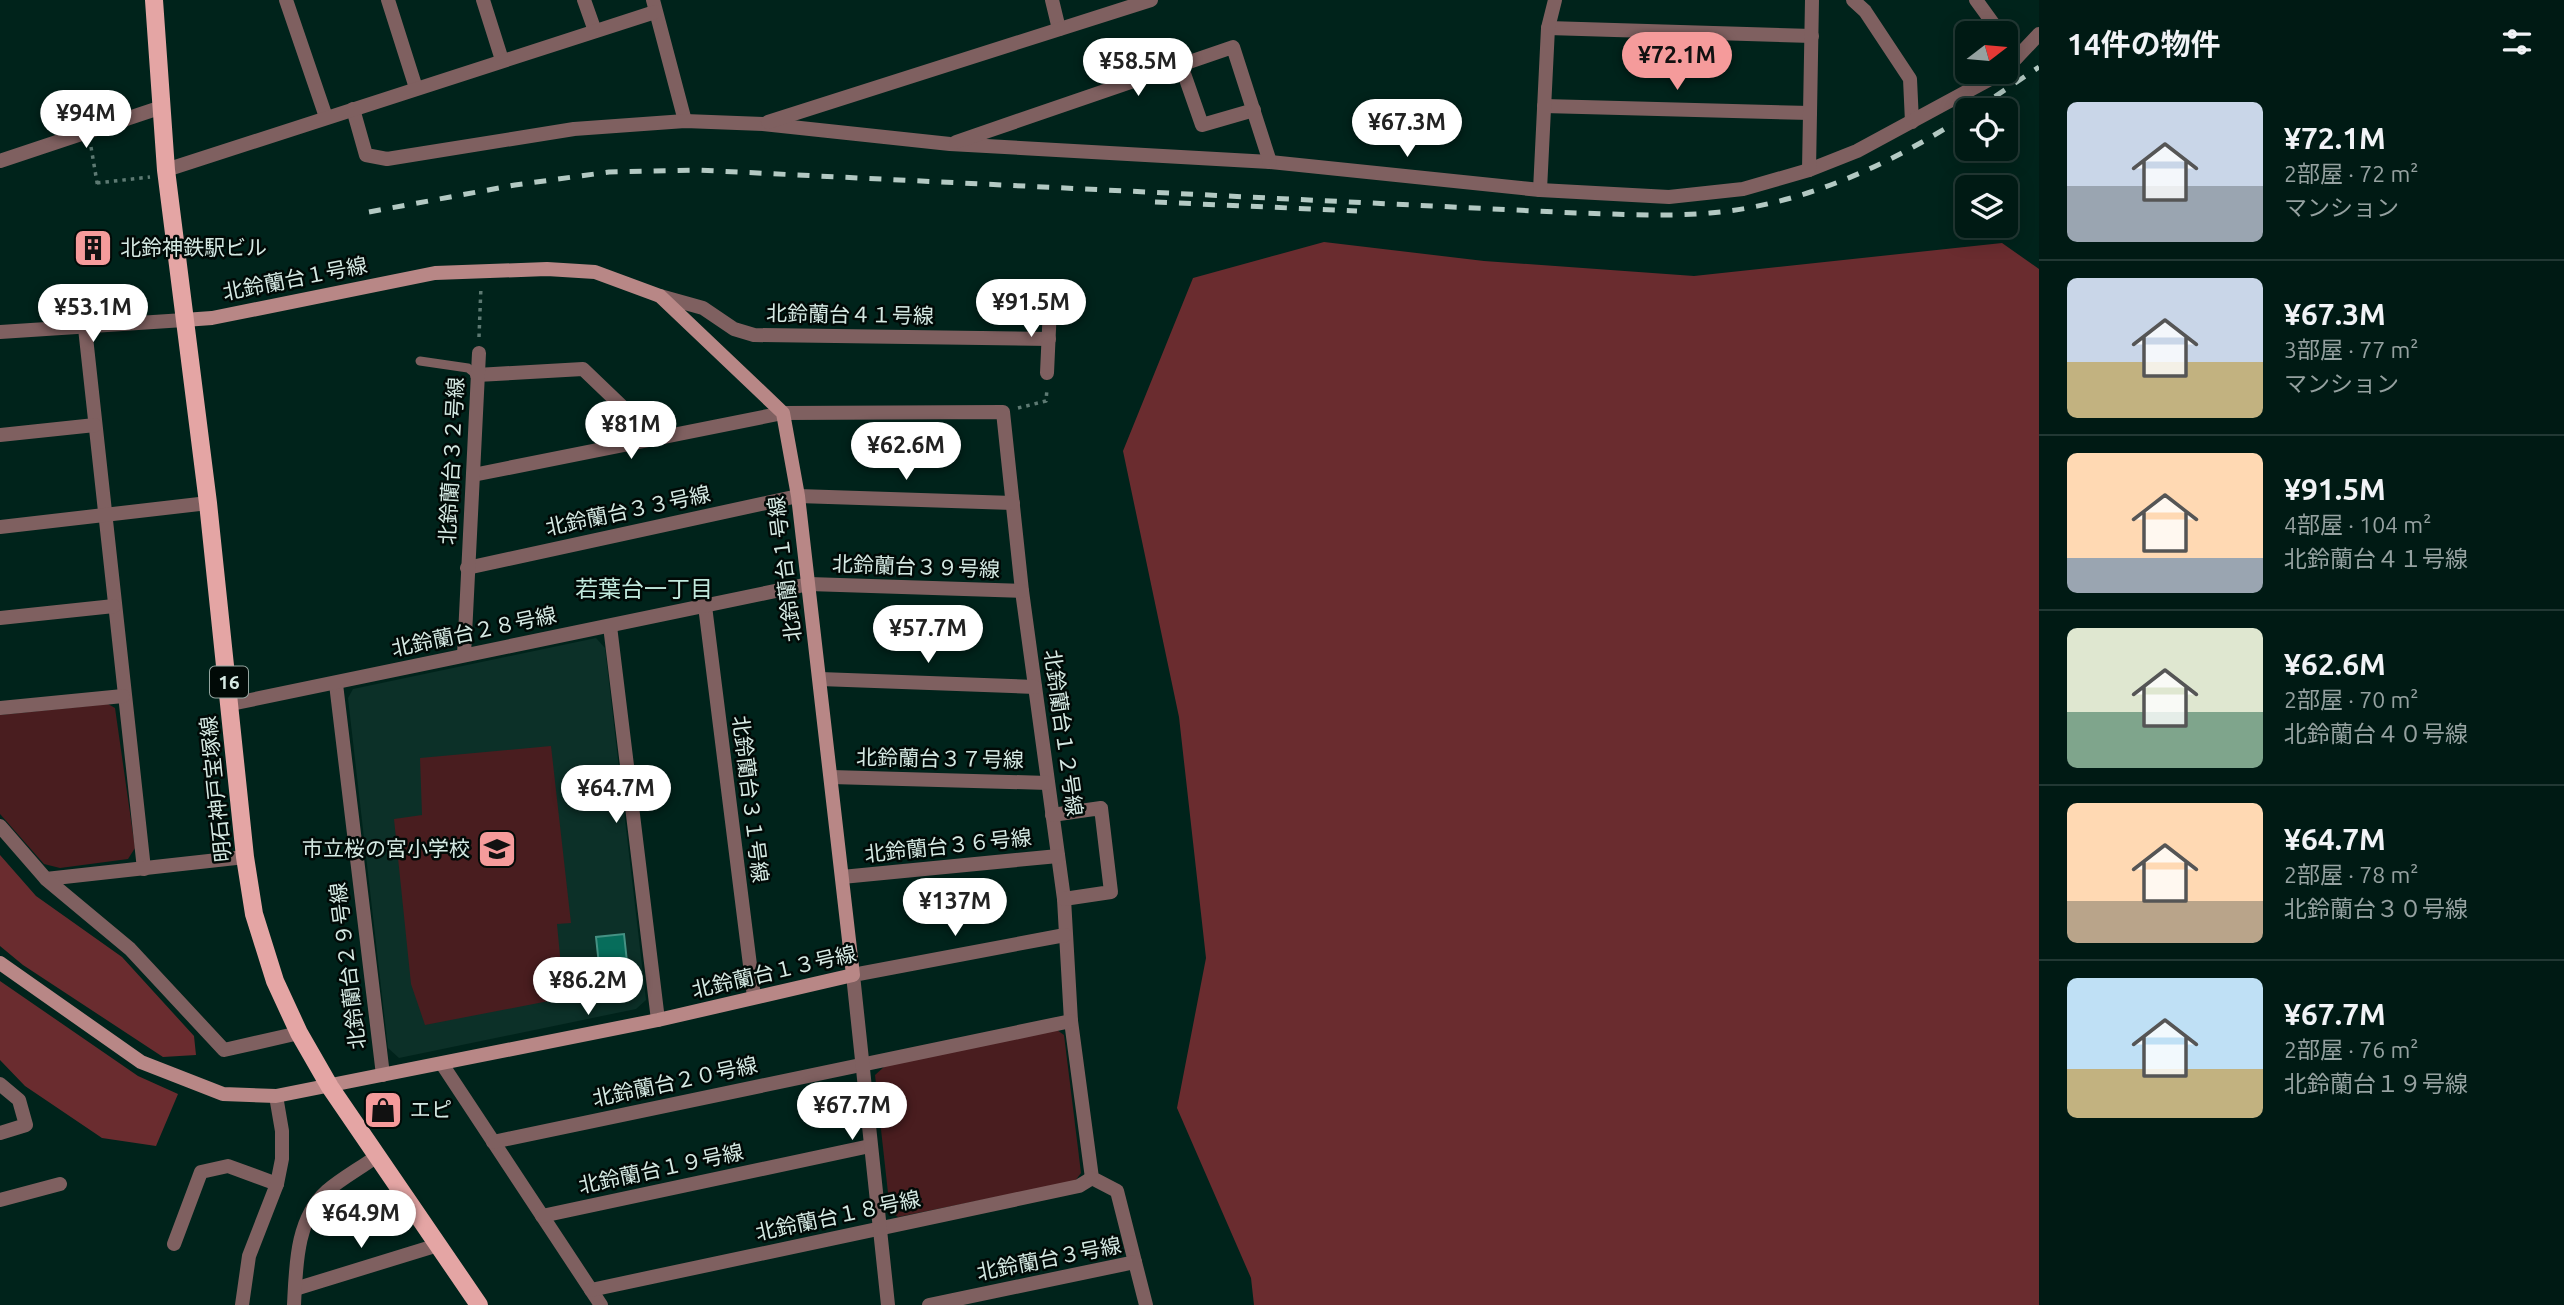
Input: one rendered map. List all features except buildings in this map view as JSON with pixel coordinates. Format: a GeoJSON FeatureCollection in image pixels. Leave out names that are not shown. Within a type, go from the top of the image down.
{"type":"FeatureCollection","features":[{"type":"Feature","properties":{"kind":"main road","name":"明石神戸宝塚線"},"geometry":{"type":"LineString","coordinates":[[154,0],[162,107],[158,174],[184,320],[208,503],[245,857],[254,915],[275,981],[299,1032],[330,1087],[479,1305]]}},
{"type":"Feature","properties":{"kind":"street"},"geometry":{"type":"LineString","coordinates":[[286,0],[326,117]]}},
{"type":"Feature","properties":{"kind":"street"},"geometry":{"type":"LineString","coordinates":[[388,0],[416,88]]}},
{"type":"Feature","properties":{"kind":"street"},"geometry":{"type":"LineString","coordinates":[[483,0],[502,60]]}},
{"type":"Feature","properties":{"kind":"street"},"geometry":{"type":"LineString","coordinates":[[584,0],[595,31]]}},
{"type":"Feature","properties":{"kind":"street"},"geometry":{"type":"LineString","coordinates":[[1052,0],[1059,29]]}},
{"type":"Feature","properties":{"kind":"street"},"geometry":{"type":"LineString","coordinates":[[763,124],[1152,0]]}},
{"type":"Feature","properties":{"kind":"street"},"geometry":{"type":"LineString","coordinates":[[1540,190],[1548,28],[1555,0]]}},
{"type":"Feature","properties":{"kind":"street"},"geometry":{"type":"LineString","coordinates":[[1809,170],[1812,0]]}},
{"type":"Feature","properties":{"kind":"street"},"geometry":{"type":"LineString","coordinates":[[1853,0],[1865,11],[1910,79],[1912,122]]}},
{"type":"Feature","properties":{"kind":"street"},"geometry":{"type":"LineString","coordinates":[[1976,0],[1991,21]]}},
{"type":"Feature","properties":{"kind":"street"},"geometry":{"type":"LineString","coordinates":[[158,174],[595,31],[654,6],[685,121]]}},
{"type":"Feature","properties":{"kind":"street"},"geometry":{"type":"LineString","coordinates":[[1548,28],[1812,36]]}},
{"type":"Feature","properties":{"kind":"street"},"geometry":{"type":"LineString","coordinates":[[2018,56],[2039,34]]}},
{"type":"Feature","properties":{"kind":"street"},"geometry":{"type":"LineString","coordinates":[[950,144],[1233,47],[1270,162]]}},
{"type":"Feature","properties":{"kind":"street"},"geometry":{"type":"LineString","coordinates":[[1181,65],[1202,125],[1254,110]]}},
{"type":"Feature","properties":{"kind":"street"},"geometry":{"type":"LineString","coordinates":[[353,109],[366,155],[387,159],[574,129],[685,121],[763,124],[950,144],[1270,162],[1540,190],[1669,197],[1743,189],[1809,170],[1857,151],[1979,84]]}},
{"type":"Feature","properties":{"kind":"street"},"geometry":{"type":"LineString","coordinates":[[1544,106],[1810,113]]}},
{"type":"Feature","properties":{"kind":"street"},"geometry":{"type":"LineString","coordinates":[[0,161],[162,107]]}},
{"type":"Feature","properties":{"kind":"street","name":"北鈴蘭台１号線"},"geometry":{"type":"LineString","coordinates":[[0,332],[212,318],[435,273],[482,270],[595,272],[660,296],[783,413],[798,496],[809,584],[888,1305]]}},
{"type":"Feature","properties":{"kind":"street","name":"北鈴蘭台４１号線"},"geometry":{"type":"LineString","coordinates":[[660,296],[703,308],[734,329],[754,335],[1049,339]]}},
{"type":"Feature","properties":{"kind":"street"},"geometry":{"type":"LineString","coordinates":[[1047,373],[1050,307]]}},
{"type":"Feature","properties":{"kind":"street"},"geometry":{"type":"LineString","coordinates":[[85,328],[123,696],[144,869]]}},
{"type":"Feature","properties":{"kind":"street","name":"北鈴蘭台３２号線"},"geometry":{"type":"LineString","coordinates":[[464,655],[478,353]]}},
{"type":"Feature","properties":{"kind":"street"},"geometry":{"type":"LineString","coordinates":[[478,375],[583,369],[655,438]]}},
{"type":"Feature","properties":{"kind":"street"},"geometry":{"type":"LineString","coordinates":[[473,475],[783,413],[1003,412]]}},
{"type":"Feature","properties":{"kind":"street","name":"北鈴蘭台１２号線"},"geometry":{"type":"LineString","coordinates":[[1003,412],[1022,591],[1064,899],[1071,1021],[1093,1178]]}},
{"type":"Feature","properties":{"kind":"street"},"geometry":{"type":"LineString","coordinates":[[0,435],[95,425]]}},
{"type":"Feature","properties":{"kind":"street","name":"北鈴蘭台３３号線"},"geometry":{"type":"LineString","coordinates":[[467,568],[798,496],[1013,503]]}},
{"type":"Feature","properties":{"kind":"street"},"geometry":{"type":"LineString","coordinates":[[0,527],[208,503]]}},
{"type":"Feature","properties":{"kind":"street","name":"北鈴蘭台３９号線"},"geometry":{"type":"LineString","coordinates":[[809,584],[1022,591]]}},
{"type":"Feature","properties":{"kind":"street","name":"北鈴蘭台２８号線"},"geometry":{"type":"LineString","coordinates":[[231,704],[809,584]]}},
{"type":"Feature","properties":{"kind":"street"},"geometry":{"type":"LineString","coordinates":[[0,618],[114,606]]}},
{"type":"Feature","properties":{"kind":"street","name":"北鈴蘭台３１号線"},"geometry":{"type":"LineString","coordinates":[[705,606],[754,997]]}},
{"type":"Feature","properties":{"kind":"street"},"geometry":{"type":"LineString","coordinates":[[610,626],[658,1020]]}},
{"type":"Feature","properties":{"kind":"street"},"geometry":{"type":"LineString","coordinates":[[820,679],[1035,687]]}},
{"type":"Feature","properties":{"kind":"street","name":"北鈴蘭台２９号線"},"geometry":{"type":"LineString","coordinates":[[336,684],[383,1075]]}},
{"type":"Feature","properties":{"kind":"street"},"geometry":{"type":"LineString","coordinates":[[0,708],[123,696]]}},
{"type":"Feature","properties":{"kind":"street","name":"北鈴蘭台３７号線"},"geometry":{"type":"LineString","coordinates":[[831,777],[1048,783]]}},
{"type":"Feature","properties":{"kind":"street"},"geometry":{"type":"LineString","coordinates":[[1052,815],[1101,808],[1111,892],[1064,899]]}},
{"type":"Feature","properties":{"kind":"street"},"geometry":{"type":"LineString","coordinates":[[0,826],[46,879],[130,949],[224,1050],[299,1032]]}},
{"type":"Feature","properties":{"kind":"street","name":"北鈴蘭台３６号線"},"geometry":{"type":"LineString","coordinates":[[842,877],[1058,856]]}},
{"type":"Feature","properties":{"kind":"street"},"geometry":{"type":"LineString","coordinates":[[46,879],[245,857]]}},
{"type":"Feature","properties":{"kind":"street","name":"北鈴蘭台１３号線"},"geometry":{"type":"LineString","coordinates":[[0,963],[141,1062],[223,1094],[276,1096],[658,1020],[853,975],[1065,935]]}},
{"type":"Feature","properties":{"kind":"street","name":"北鈴蘭台２０号線"},"geometry":{"type":"LineString","coordinates":[[493,1142],[1071,1021]]}},
{"type":"Feature","properties":{"kind":"street"},"geometry":{"type":"LineString","coordinates":[[442,1064],[601,1305]]}},
{"type":"Feature","properties":{"kind":"street"},"geometry":{"type":"LineString","coordinates":[[0,1084],[19,1100],[26,1125],[0,1133]]}},
{"type":"Feature","properties":{"kind":"street"},"geometry":{"type":"LineString","coordinates":[[242,1305],[249,1256],[277,1184],[282,1159],[282,1131],[276,1096]]}},
{"type":"Feature","properties":{"kind":"street","name":"北鈴蘭台１９号線"},"geometry":{"type":"LineString","coordinates":[[542,1216],[870,1146]]}},
{"type":"Feature","properties":{"kind":"street"},"geometry":{"type":"LineString","coordinates":[[294,1305],[297,1257],[307,1218],[326,1191],[377,1156]]}},
{"type":"Feature","properties":{"kind":"street"},"geometry":{"type":"LineString","coordinates":[[174,1244],[201,1172],[228,1166],[277,1184]]}},
{"type":"Feature","properties":{"kind":"street"},"geometry":{"type":"LineString","coordinates":[[1093,1178],[1117,1191],[1135,1262]]}},
{"type":"Feature","properties":{"kind":"street","name":"北鈴蘭台１８号線"},"geometry":{"type":"LineString","coordinates":[[591,1290],[1079,1186],[1093,1178]]}},
{"type":"Feature","properties":{"kind":"street"},"geometry":{"type":"LineString","coordinates":[[0,1200],[60,1184]]}},
{"type":"Feature","properties":{"kind":"street"},"geometry":{"type":"LineString","coordinates":[[295,1289],[438,1245]]}},
{"type":"Feature","properties":{"kind":"street","name":"北鈴蘭台３号線"},"geometry":{"type":"LineString","coordinates":[[929,1305],[1135,1262],[1146,1305]]}},
{"type":"Feature","properties":{"kind":"lane"},"geometry":{"type":"LineString","coordinates":[[420,361],[468,368],[478,375]]}},
{"type":"Feature","properties":{"kind":"path"},"geometry":{"type":"LineString","coordinates":[[90,145],[97,185],[158,174]]}},
{"type":"Feature","properties":{"kind":"path","name":"北鈴蘭台３２号線"},"geometry":{"type":"LineString","coordinates":[[478,353],[482,270]]}},
{"type":"Feature","properties":{"kind":"path"},"geometry":{"type":"LineString","coordinates":[[1003,412],[1046,401],[1047,373]]}},
{"type":"Feature","properties":{"kind":"shaded area"},"geometry":{"type":"Polygon","coordinates":[[[1324,242],[1484,261],[1694,276],[2002,243],[2039,269],[2039,1305],[1254,1305],[1251,1278],[1177,1108],[1206,958],[1179,717],[1123,451],[1193,278],[1324,242]]]}},
{"type":"Feature","properties":{"kind":"shaded area","name":"市立桜の宮小学校"},"geometry":{"type":"Polygon","coordinates":[[[596,638],[605,648],[646,1000],[636,1009],[399,1058],[388,1048],[348,698],[353,689],[596,638]]]}},
{"type":"Feature","properties":{"kind":"shaded area"},"geometry":{"type":"Polygon","coordinates":[[[108,704],[115,708],[135,848],[128,859],[60,868],[44,864],[0,814],[0,715],[108,704]]]}},
{"type":"Feature","properties":{"kind":"shaded area"},"geometry":{"type":"Polygon","coordinates":[[[551,746],[571,923],[557,924],[564,998],[425,1025],[411,984],[394,819],[422,815],[420,758],[551,746]]]}},
{"type":"Feature","properties":{"kind":"shaded area"},"geometry":{"type":"Polygon","coordinates":[[[0,855],[36,896],[122,957],[194,1036],[196,1055],[163,1057],[23,965],[0,946],[0,855]]]}},
{"type":"Feature","properties":{"kind":"shaded area"},"geometry":{"type":"Polygon","coordinates":[[[624,934],[631,999],[603,1002],[596,937],[624,934]]]}},
{"type":"Feature","properties":{"kind":"shaded area"},"geometry":{"type":"Polygon","coordinates":[[[0,981],[138,1076],[178,1094],[156,1146],[102,1138],[25,1086],[0,1060],[0,981]]]}},
{"type":"Feature","properties":{"kind":"shaded area"},"geometry":{"type":"Polygon","coordinates":[[[1057,1030],[1064,1035],[1081,1173],[1075,1181],[898,1217],[890,1211],[875,1075],[885,1066],[1057,1030]]]}},
{"type":"Feature","properties":{"kind":"railway"},"geometry":{"type":"LineString","coordinates":[[1993,98],[2039,67]]}},
{"type":"Feature","properties":{"kind":"railway"},"geometry":{"type":"LineString","coordinates":[[369,212],[515,185],[609,172],[696,170],[1576,213],[1693,214],[1745,209],[1812,192],[1876,166],[1955,122]]}},
{"type":"Feature","properties":{"kind":"railway"},"geometry":{"type":"LineString","coordinates":[[1155,202],[1357,211]]}},
{"type":"Feature","properties":{"kind":"place","name":"北鈴神鉄駅ビル"},"geometry":{"type":"Point","coordinates":[93,248]}},
{"type":"Feature","properties":{"kind":"place","name":"市立桜の宮小学校"},"geometry":{"type":"Point","coordinates":[497,849]}},
{"type":"Feature","properties":{"kind":"place","name":"エピ"},"geometry":{"type":"Point","coordinates":[383,1110]}},
{"type":"Feature","properties":{"kind":"district","name":"若葉台一丁目"},"geometry":{"type":"Point","coordinates":[644,589]}}]}
